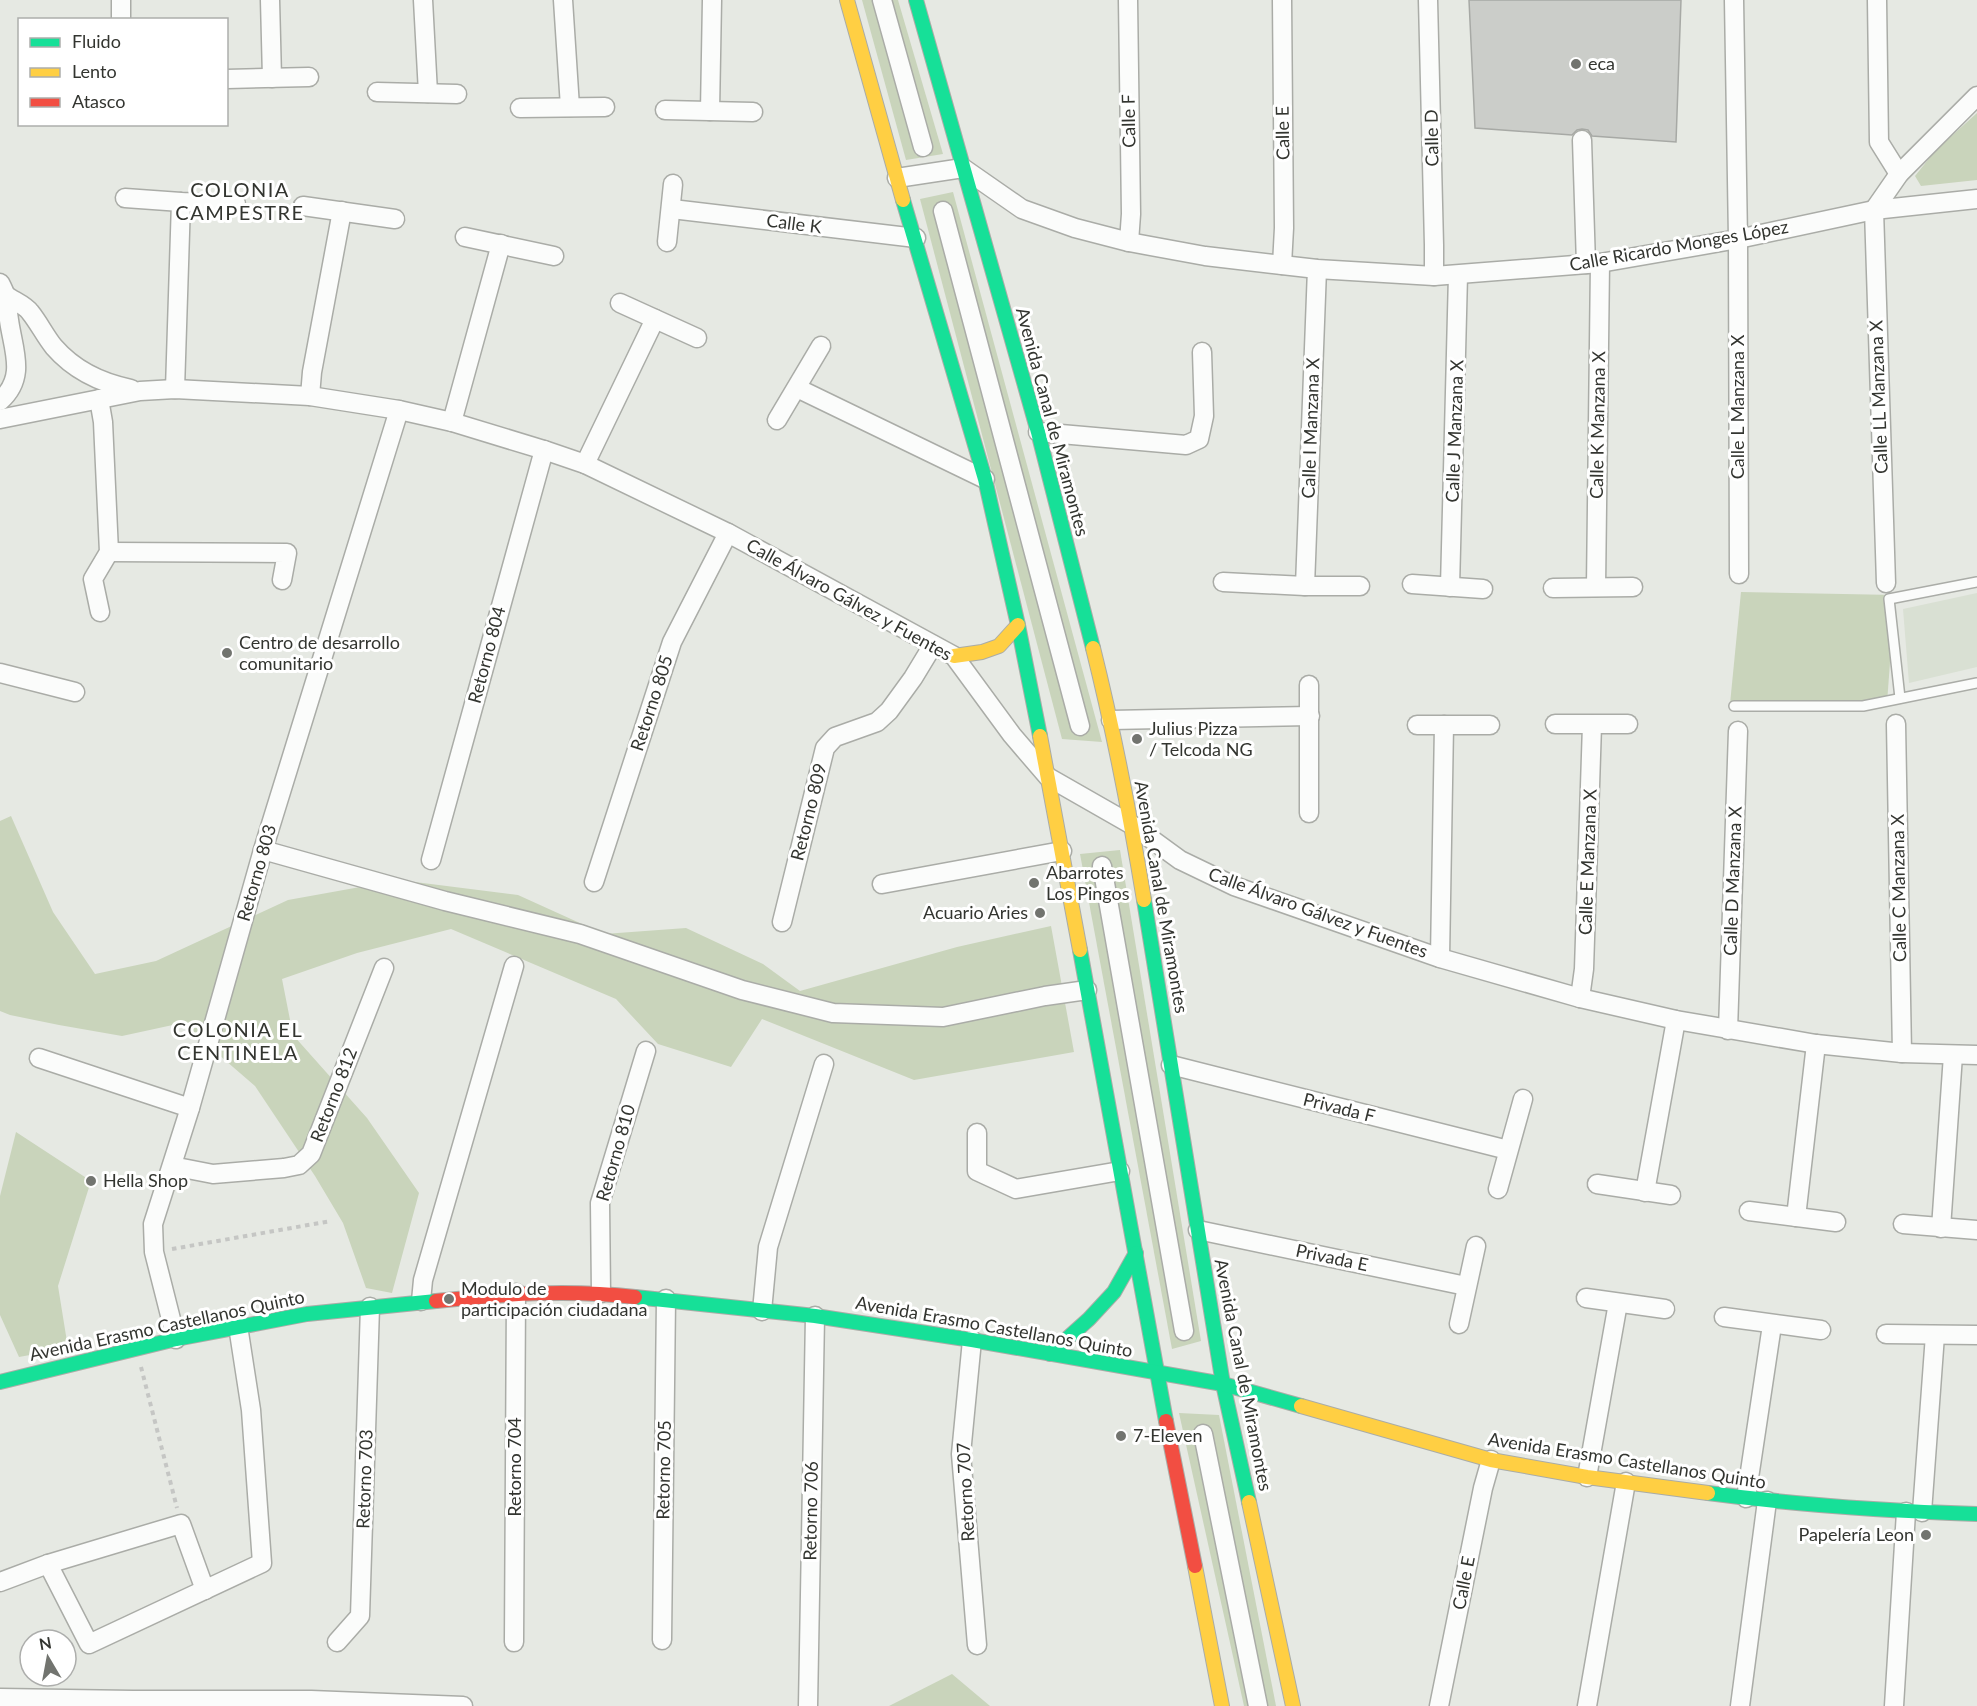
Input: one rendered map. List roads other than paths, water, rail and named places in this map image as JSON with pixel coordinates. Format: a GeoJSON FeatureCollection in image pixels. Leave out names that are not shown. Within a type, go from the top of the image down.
{"type":"FeatureCollection","features":[{"type":"Feature","properties":{"kind":"main road"},"geometry":{"type":"LineString","coordinates":[[847,0],[985,479],[1018,625],[1062,851],[1157,1373],[1222,1706]]}},
{"type":"Feature","properties":{"kind":"main road","name":"Avenida Canal de Miramontes"},"geometry":{"type":"LineString","coordinates":[[916,0],[1038,432],[1111,720],[1132,825],[1223,1384],[1293,1706]]}},
{"type":"Feature","properties":{"kind":"main road"},"geometry":{"type":"LineString","coordinates":[[954,656],[982,652],[999,646],[1018,625]]}},
{"type":"Feature","properties":{"kind":"main road"},"geometry":{"type":"LineString","coordinates":[[1050,1354],[1089,1319],[1114,1292],[1136,1253]]}},
{"type":"Feature","properties":{"kind":"main road","name":"Avenida Erasmo Castellanos Quinto"},"geometry":{"type":"LineString","coordinates":[[0,1382],[177,1339],[307,1314],[516,1293],[601,1293],[815,1316],[972,1340],[1223,1384],[1491,1460],[1587,1477],[1767,1501],[1914,1512],[1977,1514]]}},
{"type":"Feature","properties":{"kind":"street"},"geometry":{"type":"LineString","coordinates":[[121,0],[121,18]]}},
{"type":"Feature","properties":{"kind":"street"},"geometry":{"type":"LineString","coordinates":[[270,0],[272,78]]}},
{"type":"Feature","properties":{"kind":"street"},"geometry":{"type":"LineString","coordinates":[[423,0],[428,93]]}},
{"type":"Feature","properties":{"kind":"street"},"geometry":{"type":"LineString","coordinates":[[563,0],[570,107]]}},
{"type":"Feature","properties":{"kind":"street"},"geometry":{"type":"LineString","coordinates":[[710,111],[712,0]]}},
{"type":"Feature","properties":{"kind":"street"},"geometry":{"type":"LineString","coordinates":[[882,0],[923,147]]}},
{"type":"Feature","properties":{"kind":"street","name":"Calle F"},"geometry":{"type":"LineString","coordinates":[[1128,0],[1131,214],[1129,242]]}},
{"type":"Feature","properties":{"kind":"street","name":"Calle E"},"geometry":{"type":"LineString","coordinates":[[1281,0],[1284,228],[1282,265]]}},
{"type":"Feature","properties":{"kind":"street","name":"Calle D"},"geometry":{"type":"LineString","coordinates":[[1428,0],[1434,276]]}},
{"type":"Feature","properties":{"kind":"street","name":"Calle L Manzana X"},"geometry":{"type":"LineString","coordinates":[[1734,0],[1738,239],[1739,574]]}},
{"type":"Feature","properties":{"kind":"street"},"geometry":{"type":"LineString","coordinates":[[1877,0],[1879,142],[1899,174]]}},
{"type":"Feature","properties":{"kind":"street"},"geometry":{"type":"LineString","coordinates":[[228,79],[309,76]]}},
{"type":"Feature","properties":{"kind":"street"},"geometry":{"type":"LineString","coordinates":[[376,92],[457,94]]}},
{"type":"Feature","properties":{"kind":"street"},"geometry":{"type":"LineString","coordinates":[[1874,210],[1899,174],[1977,96]]}},
{"type":"Feature","properties":{"kind":"street"},"geometry":{"type":"LineString","coordinates":[[520,108],[605,107]]}},
{"type":"Feature","properties":{"kind":"street"},"geometry":{"type":"LineString","coordinates":[[665,110],[753,112]]}},
{"type":"Feature","properties":{"kind":"street","name":"Calle K Manzana X"},"geometry":{"type":"LineString","coordinates":[[1582,140],[1593,264],[1596,587]]}},
{"type":"Feature","properties":{"kind":"street"},"geometry":{"type":"LineString","coordinates":[[897,178],[963,168]]}},
{"type":"Feature","properties":{"kind":"street","name":"Calle Ricardo Monges López"},"geometry":{"type":"LineString","coordinates":[[963,168],[1022,209],[1075,228],[1129,242],[1205,256],[1317,269],[1434,276],[1593,264],[1738,239],[1874,210],[1977,199]]}},
{"type":"Feature","properties":{"kind":"street"},"geometry":{"type":"LineString","coordinates":[[667,242],[674,184]]}},
{"type":"Feature","properties":{"kind":"street"},"geometry":{"type":"LineString","coordinates":[[125,198],[236,204]]}},
{"type":"Feature","properties":{"kind":"street"},"geometry":{"type":"LineString","coordinates":[[175,389],[181,202]]}},
{"type":"Feature","properties":{"kind":"street"},"geometry":{"type":"LineString","coordinates":[[303,206],[395,219]]}},
{"type":"Feature","properties":{"kind":"street","name":"Calle K"},"geometry":{"type":"LineString","coordinates":[[672,209],[916,238]]}},
{"type":"Feature","properties":{"kind":"street","name":"Calle LL Manzana X"},"geometry":{"type":"LineString","coordinates":[[1874,210],[1886,584]]}},
{"type":"Feature","properties":{"kind":"street"},"geometry":{"type":"LineString","coordinates":[[310,396],[312,372],[342,211]]}},
{"type":"Feature","properties":{"kind":"street"},"geometry":{"type":"LineString","coordinates":[[943,211],[1080,726]]}},
{"type":"Feature","properties":{"kind":"street"},"geometry":{"type":"LineString","coordinates":[[465,237],[554,256]]}},
{"type":"Feature","properties":{"kind":"street"},"geometry":{"type":"LineString","coordinates":[[452,422],[501,244]]}},
{"type":"Feature","properties":{"kind":"street","name":"Calle I Manzana X"},"geometry":{"type":"LineString","coordinates":[[1305,586],[1317,269]]}},
{"type":"Feature","properties":{"kind":"street","name":"Calle J Manzana X"},"geometry":{"type":"LineString","coordinates":[[1450,587],[1458,275]]}},
{"type":"Feature","properties":{"kind":"street"},"geometry":{"type":"LineString","coordinates":[[4,290],[29,310],[56,349],[85,373],[112,385],[140,391]]}},
{"type":"Feature","properties":{"kind":"street"},"geometry":{"type":"LineString","coordinates":[[0,401],[6,396],[14,382],[17,360],[4,290]]}},
{"type":"Feature","properties":{"kind":"street"},"geometry":{"type":"LineString","coordinates":[[620,303],[697,338]]}},
{"type":"Feature","properties":{"kind":"street"},"geometry":{"type":"LineString","coordinates":[[585,464],[655,319]]}},
{"type":"Feature","properties":{"kind":"street"},"geometry":{"type":"LineString","coordinates":[[777,420],[821,346]]}},
{"type":"Feature","properties":{"kind":"street"},"geometry":{"type":"LineString","coordinates":[[1038,432],[1186,445],[1199,439],[1204,416],[1202,352]]}},
{"type":"Feature","properties":{"kind":"street"},"geometry":{"type":"LineString","coordinates":[[797,387],[985,479]]}},
{"type":"Feature","properties":{"kind":"street","name":"Calle Álvaro Gálvez y Fuentes"},"geometry":{"type":"LineString","coordinates":[[0,418],[140,391],[175,389],[310,396],[399,410],[452,422],[544,450],[585,464],[728,533],[954,656],[1012,735],[1048,777],[1132,825],[1180,860],[1234,886],[1440,958],[1580,998],[1676,1020],[1816,1044],[1902,1053],[1977,1055]]}},
{"type":"Feature","properties":{"kind":"street"},"geometry":{"type":"LineString","coordinates":[[99,399],[103,422],[109,552],[93,579],[100,612]]}},
{"type":"Feature","properties":{"kind":"street","name":"Retorno 803"},"geometry":{"type":"LineString","coordinates":[[177,1339],[154,1252],[153,1224],[190,1108],[263,850],[399,410]]}},
{"type":"Feature","properties":{"kind":"street","name":"Retorno 804"},"geometry":{"type":"LineString","coordinates":[[431,860],[544,450]]}},
{"type":"Feature","properties":{"kind":"street","name":"Retorno 805"},"geometry":{"type":"LineString","coordinates":[[594,882],[672,642],[728,533]]}},
{"type":"Feature","properties":{"kind":"street"},"geometry":{"type":"LineString","coordinates":[[109,552],[287,553],[282,580]]}},
{"type":"Feature","properties":{"kind":"street"},"geometry":{"type":"LineString","coordinates":[[1223,582],[1360,586]]}},
{"type":"Feature","properties":{"kind":"street"},"geometry":{"type":"LineString","coordinates":[[1412,584],[1483,589]]}},
{"type":"Feature","properties":{"kind":"street"},"geometry":{"type":"LineString","coordinates":[[1553,588],[1633,587]]}},
{"type":"Feature","properties":{"kind":"street","name":"Retorno 809"},"geometry":{"type":"LineString","coordinates":[[782,922],[825,748],[835,737],[877,722],[889,711],[933,645]]}},
{"type":"Feature","properties":{"kind":"street"},"geometry":{"type":"LineString","coordinates":[[0,673],[37,690],[75,692]]}},
{"type":"Feature","properties":{"kind":"street"},"geometry":{"type":"LineString","coordinates":[[1309,685],[1309,813]]}},
{"type":"Feature","properties":{"kind":"street"},"geometry":{"type":"LineString","coordinates":[[1111,720],[1310,716]]}},
{"type":"Feature","properties":{"kind":"street"},"geometry":{"type":"LineString","coordinates":[[1555,724],[1628,724]]}},
{"type":"Feature","properties":{"kind":"street","name":"Calle C Manzana X"},"geometry":{"type":"LineString","coordinates":[[1896,724],[1902,1053]]}},
{"type":"Feature","properties":{"kind":"street"},"geometry":{"type":"LineString","coordinates":[[1417,725],[1490,725]]}},
{"type":"Feature","properties":{"kind":"street"},"geometry":{"type":"LineString","coordinates":[[1440,958],[1444,725]]}},
{"type":"Feature","properties":{"kind":"street","name":"Calle E Manzana X"},"geometry":{"type":"LineString","coordinates":[[1580,998],[1584,969],[1592,725]]}},
{"type":"Feature","properties":{"kind":"street","name":"Calle D Manzana X"},"geometry":{"type":"LineString","coordinates":[[1728,1030],[1738,731]]}},
{"type":"Feature","properties":{"kind":"street"},"geometry":{"type":"LineString","coordinates":[[263,850],[445,901],[580,934],[742,990],[832,1013],[943,1017],[1045,996],[1087,990]]}},
{"type":"Feature","properties":{"kind":"street"},"geometry":{"type":"LineString","coordinates":[[882,884],[1062,851]]}},
{"type":"Feature","properties":{"kind":"street"},"geometry":{"type":"LineString","coordinates":[[1102,866],[1184,1330]]}},
{"type":"Feature","properties":{"kind":"street"},"geometry":{"type":"LineString","coordinates":[[422,1301],[423,1280],[514,966]]}},
{"type":"Feature","properties":{"kind":"street","name":"Retorno 812"},"geometry":{"type":"LineString","coordinates":[[171,1166],[213,1174],[284,1168],[299,1165],[305,1160],[310,1154],[384,968]]}},
{"type":"Feature","properties":{"kind":"street"},"geometry":{"type":"LineString","coordinates":[[1645,1192],[1676,1020]]}},
{"type":"Feature","properties":{"kind":"street"},"geometry":{"type":"LineString","coordinates":[[1796,1217],[1816,1044]]}},
{"type":"Feature","properties":{"kind":"street","name":"Retorno 810"},"geometry":{"type":"LineString","coordinates":[[601,1293],[600,1203],[646,1052]]}},
{"type":"Feature","properties":{"kind":"street"},"geometry":{"type":"LineString","coordinates":[[1941,1228],[1953,1055]]}},
{"type":"Feature","properties":{"kind":"street"},"geometry":{"type":"LineString","coordinates":[[39,1058],[190,1108]]}},
{"type":"Feature","properties":{"kind":"street"},"geometry":{"type":"LineString","coordinates":[[762,1311],[768,1247],[824,1064]]}},
{"type":"Feature","properties":{"kind":"street","name":"Privada F"},"geometry":{"type":"LineString","coordinates":[[1171,1065],[1508,1150]]}},
{"type":"Feature","properties":{"kind":"street"},"geometry":{"type":"LineString","coordinates":[[1498,1189],[1523,1099]]}},
{"type":"Feature","properties":{"kind":"street"},"geometry":{"type":"LineString","coordinates":[[977,1133],[976,1172],[1016,1189],[1120,1171]]}},
{"type":"Feature","properties":{"kind":"street"},"geometry":{"type":"LineString","coordinates":[[1597,1184],[1671,1195]]}},
{"type":"Feature","properties":{"kind":"street"},"geometry":{"type":"LineString","coordinates":[[1749,1210],[1836,1222]]}},
{"type":"Feature","properties":{"kind":"street"},"geometry":{"type":"LineString","coordinates":[[1903,1224],[1977,1230]]}},
{"type":"Feature","properties":{"kind":"street","name":"Privada E"},"geometry":{"type":"LineString","coordinates":[[1198,1230],[1466,1286]]}},
{"type":"Feature","properties":{"kind":"street"},"geometry":{"type":"LineString","coordinates":[[1459,1324],[1476,1246]]}},
{"type":"Feature","properties":{"kind":"street","name":"Retorno 704"},"geometry":{"type":"LineString","coordinates":[[514,1642],[516,1293]]}},
{"type":"Feature","properties":{"kind":"street"},"geometry":{"type":"LineString","coordinates":[[1586,1298],[1665,1309]]}},
{"type":"Feature","properties":{"kind":"street","name":"Retorno 705"},"geometry":{"type":"LineString","coordinates":[[662,1640],[666,1299]]}},
{"type":"Feature","properties":{"kind":"street"},"geometry":{"type":"LineString","coordinates":[[1587,1477],[1618,1303]]}},
{"type":"Feature","properties":{"kind":"street","name":"Retorno 703"},"geometry":{"type":"LineString","coordinates":[[337,1642],[360,1616],[370,1307]]}},
{"type":"Feature","properties":{"kind":"street","name":"Retorno 706"},"geometry":{"type":"LineString","coordinates":[[808,1706],[815,1316]]}},
{"type":"Feature","properties":{"kind":"street"},"geometry":{"type":"LineString","coordinates":[[1724,1317],[1821,1330]]}},
{"type":"Feature","properties":{"kind":"street"},"geometry":{"type":"LineString","coordinates":[[1746,1498],[1772,1324]]}},
{"type":"Feature","properties":{"kind":"street"},"geometry":{"type":"LineString","coordinates":[[48,1564],[89,1644],[262,1563],[251,1410],[238,1326]]}},
{"type":"Feature","properties":{"kind":"street"},"geometry":{"type":"LineString","coordinates":[[1886,1334],[1977,1335]]}},
{"type":"Feature","properties":{"kind":"street"},"geometry":{"type":"LineString","coordinates":[[1894,1706],[1935,1335]]}},
{"type":"Feature","properties":{"kind":"street","name":"Retorno 707"},"geometry":{"type":"LineString","coordinates":[[972,1340],[961,1454],[977,1645]]}},
{"type":"Feature","properties":{"kind":"street"},"geometry":{"type":"LineString","coordinates":[[1203,1434],[1258,1706]]}},
{"type":"Feature","properties":{"kind":"street","name":"Calle E"},"geometry":{"type":"LineString","coordinates":[[1439,1706],[1483,1488],[1491,1460]]}},
{"type":"Feature","properties":{"kind":"street"},"geometry":{"type":"LineString","coordinates":[[1587,1706],[1626,1482]]}},
{"type":"Feature","properties":{"kind":"street"},"geometry":{"type":"LineString","coordinates":[[1740,1706],[1767,1501]]}},
{"type":"Feature","properties":{"kind":"street"},"geometry":{"type":"LineString","coordinates":[[0,1582],[48,1564],[181,1524],[205,1590]]}},
{"type":"Feature","properties":{"kind":"street"},"geometry":{"type":"LineString","coordinates":[[0,1698],[135,1703],[463,1706]]}},
{"type":"Feature","properties":{"kind":"lane"},"geometry":{"type":"LineString","coordinates":[[1900,698],[1889,599],[1977,582]]}},
{"type":"Feature","properties":{"kind":"lane"},"geometry":{"type":"LineString","coordinates":[[1734,706],[1863,706],[1977,683]]}},
{"type":"Feature","properties":{"kind":"place","name":"eca"},"geometry":{"type":"Point","coordinates":[1576,64]}},
{"type":"Feature","properties":{"kind":"place","name":"Centro de desarrollo comunitario"},"geometry":{"type":"Point","coordinates":[227,653]}},
{"type":"Feature","properties":{"kind":"place","name":"Julius Pizza / Telcoda NG"},"geometry":{"type":"Point","coordinates":[1137,739]}},
{"type":"Feature","properties":{"kind":"place","name":"Abarrotes Los Pingos"},"geometry":{"type":"Point","coordinates":[1034,883]}},
{"type":"Feature","properties":{"kind":"place","name":"Acuario Aries"},"geometry":{"type":"Point","coordinates":[1040,913]}},
{"type":"Feature","properties":{"kind":"place","name":"Hella Shop"},"geometry":{"type":"Point","coordinates":[91,1181]}},
{"type":"Feature","properties":{"kind":"place","name":"Modulo de participación ciudadana"},"geometry":{"type":"Point","coordinates":[449,1299]}},
{"type":"Feature","properties":{"kind":"place","name":"7-Eleven"},"geometry":{"type":"Point","coordinates":[1121,1436]}},
{"type":"Feature","properties":{"kind":"place","name":"Papelería Leon"},"geometry":{"type":"Point","coordinates":[1926,1535]}},
{"type":"Feature","properties":{"kind":"district","name":"COLONIA CAMPESTRE"},"geometry":{"type":"Point","coordinates":[240,202]}},
{"type":"Feature","properties":{"kind":"district","name":"COLONIA EL CENTINELA"},"geometry":{"type":"Point","coordinates":[238,1042]}}]}
